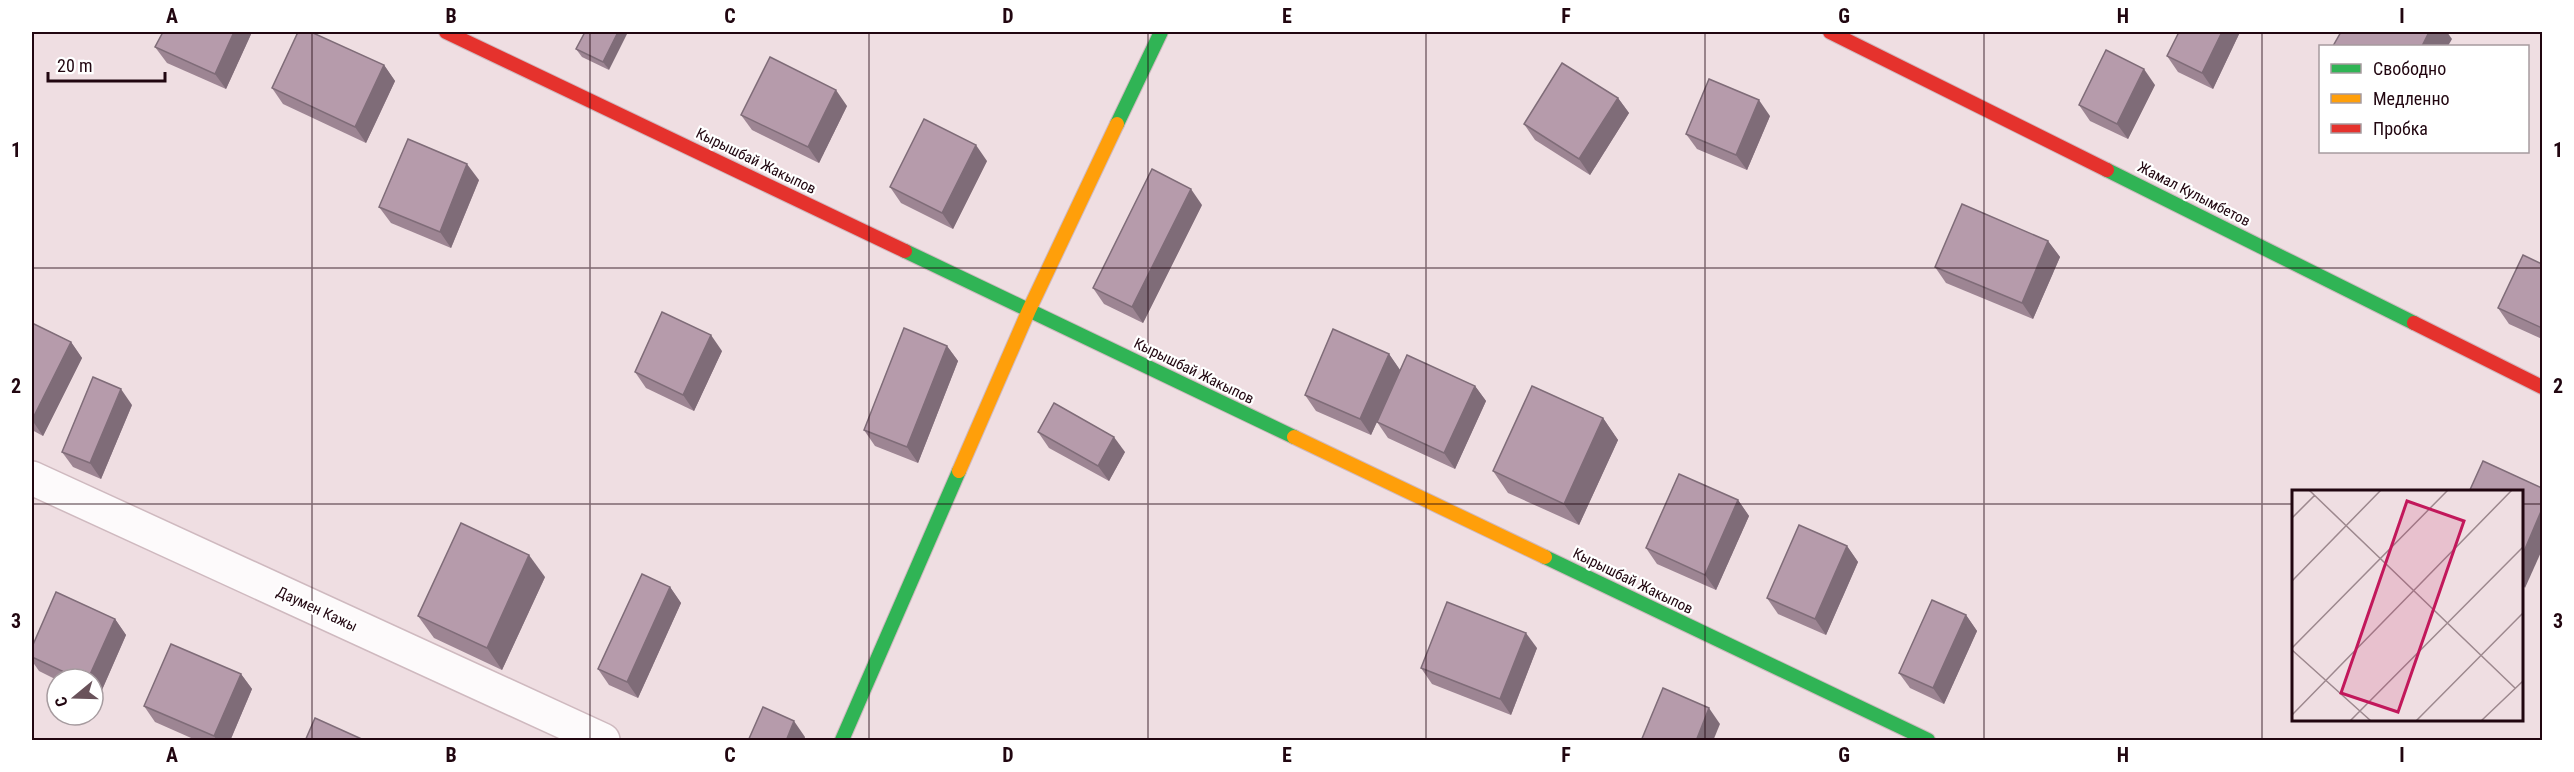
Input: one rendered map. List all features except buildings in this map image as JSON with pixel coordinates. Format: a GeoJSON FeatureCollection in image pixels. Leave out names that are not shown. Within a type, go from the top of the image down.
{"type":"FeatureCollection","features":[{"type":"Feature","properties":{"kind":"street","name":"Кырышбай Жакыпов"},"geometry":{"type":"LineString","coordinates":[[446,32],[1928,741]]}},
{"type":"Feature","properties":{"kind":"street"},"geometry":{"type":"LineString","coordinates":[[842,741],[1029,310],[1161,32]]}},
{"type":"Feature","properties":{"kind":"street","name":"Жамал Кулымбетов"},"geometry":{"type":"LineString","coordinates":[[1830,32],[2542,387]]}},
{"type":"Feature","properties":{"kind":"street","name":"Даумен Кажы"},"geometry":{"type":"LineString","coordinates":[[32,478],[603,741]]}},
{"type":"Feature","properties":{"kind":"traffic: fast"},"geometry":{"type":"LineString","coordinates":[[1117,124],[1161,32]]}},
{"type":"Feature","properties":{"kind":"traffic: fast"},"geometry":{"type":"LineString","coordinates":[[2107,170],[2414,323]]}},
{"type":"Feature","properties":{"kind":"traffic: fast"},"geometry":{"type":"LineString","coordinates":[[905,251],[1294,437]]}},
{"type":"Feature","properties":{"kind":"traffic: fast"},"geometry":{"type":"LineString","coordinates":[[842,740],[959,471]]}},
{"type":"Feature","properties":{"kind":"traffic: fast"},"geometry":{"type":"LineString","coordinates":[[1545,557],[1928,740]]}},
{"type":"Feature","properties":{"kind":"traffic: slow"},"geometry":{"type":"LineString","coordinates":[[959,471],[1029,310],[1117,124]]}},
{"type":"Feature","properties":{"kind":"traffic: slow"},"geometry":{"type":"LineString","coordinates":[[1294,437],[1545,557]]}},
{"type":"Feature","properties":{"kind":"traffic: jam"},"geometry":{"type":"LineString","coordinates":[[446,32],[905,251]]}},
{"type":"Feature","properties":{"kind":"traffic: jam"},"geometry":{"type":"LineString","coordinates":[[1830,32],[2107,170]]}},
{"type":"Feature","properties":{"kind":"traffic: jam"},"geometry":{"type":"LineString","coordinates":[[2414,323],[2542,387]]}}]}
